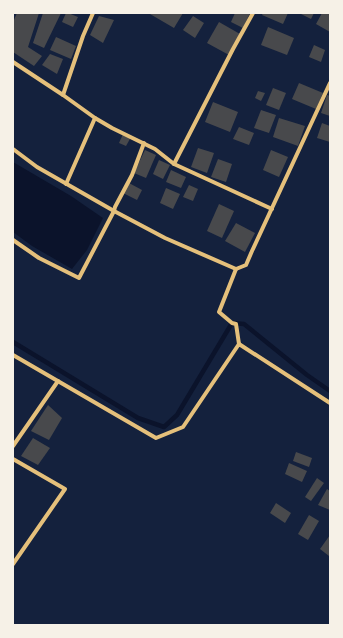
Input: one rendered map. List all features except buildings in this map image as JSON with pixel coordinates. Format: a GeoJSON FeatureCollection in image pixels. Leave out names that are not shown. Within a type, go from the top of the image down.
{"type":"FeatureCollection","features":[{"type":"Feature","properties":{"kind":"street"},"geometry":{"type":"LineString","coordinates":[[63,95],[83,36],[93,13]]}},
{"type":"Feature","properties":{"kind":"street"},"geometry":{"type":"LineString","coordinates":[[174,164],[253,13]]}},
{"type":"Feature","properties":{"kind":"street"},"geometry":{"type":"LineString","coordinates":[[13,62],[95,118],[155,149],[174,164],[272,209]]}},
{"type":"Feature","properties":{"kind":"street"},"geometry":{"type":"LineString","coordinates":[[13,149],[37,167],[114,211],[165,238],[236,269],[246,265],[330,83]]}},
{"type":"Feature","properties":{"kind":"street"},"geometry":{"type":"LineString","coordinates":[[66,184],[95,118]]}},
{"type":"Feature","properties":{"kind":"street"},"geometry":{"type":"LineString","coordinates":[[13,240],[40,258],[78,278],[132,175],[144,143]]}},
{"type":"Feature","properties":{"kind":"street"},"geometry":{"type":"LineString","coordinates":[[13,355],[156,438],[183,427],[239,344],[236,324],[232,323],[219,312],[236,269]]}},
{"type":"Feature","properties":{"kind":"street"},"geometry":{"type":"LineString","coordinates":[[239,344],[330,403]]}},
{"type":"Feature","properties":{"kind":"street"},"geometry":{"type":"LineString","coordinates":[[13,446],[58,381]]}},
{"type":"Feature","properties":{"kind":"street"},"geometry":{"type":"LineString","coordinates":[[13,459],[65,489],[13,564]]}},
{"type":"Feature","properties":{"kind":"water"},"geometry":{"type":"Polygon","coordinates":[[[13,162],[71,196],[103,218],[87,250],[72,269],[32,246],[13,232],[13,162]]]}},
{"type":"Feature","properties":{"kind":"waterway"},"geometry":{"type":"LineString","coordinates":[[13,342],[138,418],[164,427],[177,415],[232,323],[244,324],[307,375],[330,391]]}}]}
